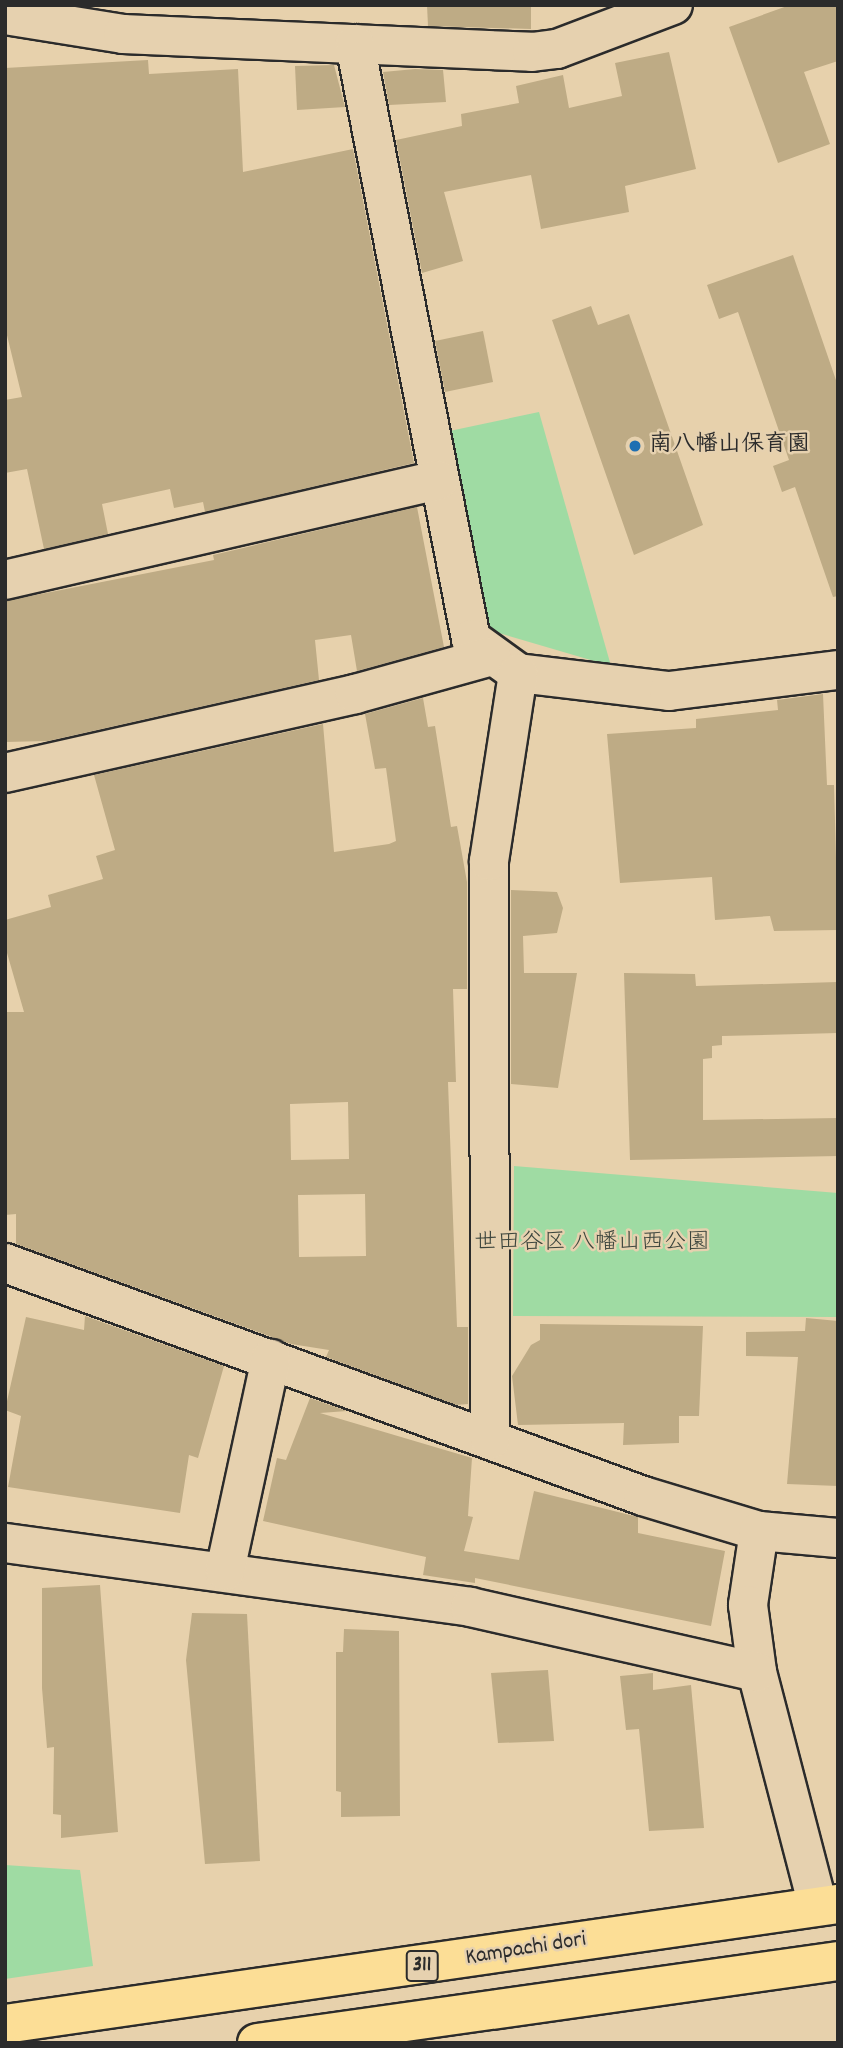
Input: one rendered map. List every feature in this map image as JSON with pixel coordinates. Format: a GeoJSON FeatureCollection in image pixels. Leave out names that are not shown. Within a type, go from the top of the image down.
{"type":"FeatureCollection","features":[{"type":"Feature","properties":{"kind":"main road","name":"Kampachi dori"},"geometry":{"type":"LineString","coordinates":[[5,2024],[828,1905]]}},
{"type":"Feature","properties":{"kind":"main road","name":"311"},"geometry":{"type":"LineString","coordinates":[[257,2043],[838,1961]]}},
{"type":"Feature","properties":{"kind":"street"},"geometry":{"type":"LineString","coordinates":[[5,15],[123,34],[532,52],[557,49],[673,5]]}},
{"type":"Feature","properties":{"kind":"street"},"geometry":{"type":"LineString","coordinates":[[355,44],[471,639],[505,665]]}},
{"type":"Feature","properties":{"kind":"street"},"geometry":{"type":"LineString","coordinates":[[5,580],[439,480]]}},
{"type":"Feature","properties":{"kind":"street"},"geometry":{"type":"LineString","coordinates":[[490,1440],[489,861],[505,665]]}},
{"type":"Feature","properties":{"kind":"street"},"geometry":{"type":"LineString","coordinates":[[5,773],[355,694],[505,665],[669,691],[838,670]]}},
{"type":"Feature","properties":{"kind":"street"},"geometry":{"type":"LineString","coordinates":[[5,1263],[490,1440],[759,1531],[838,1538]]}},
{"type":"Feature","properties":{"kind":"street"},"geometry":{"type":"LineString","coordinates":[[225,1571],[271,1359]]}},
{"type":"Feature","properties":{"kind":"street"},"geometry":{"type":"LineString","coordinates":[[759,1531],[748,1605],[757,1672],[828,1905]]}},
{"type":"Feature","properties":{"kind":"street"},"geometry":{"type":"LineString","coordinates":[[5,1543],[225,1571],[470,1607],[757,1672]]}},
{"type":"Feature","properties":{"kind":"green space"},"geometry":{"type":"Polygon","coordinates":[[[539,412],[611,666],[482,628],[440,433],[539,412]]]}},
{"type":"Feature","properties":{"kind":"green space","name":"世田谷区 八幡山西公園"},"geometry":{"type":"Polygon","coordinates":[[[514,1166],[838,1193],[838,1317],[513,1316],[514,1166]]]}},
{"type":"Feature","properties":{"kind":"green space"},"geometry":{"type":"Polygon","coordinates":[[[5,1865],[80,1870],[93,1966],[5,1979],[5,1865]]]}},
{"type":"Feature","properties":{"kind":"building"},"geometry":{"type":"Polygon","coordinates":[[[427,5],[531,5],[531,29],[428,26],[427,5]]]}},
{"type":"Feature","properties":{"kind":"building"},"geometry":{"type":"Polygon","coordinates":[[[790,5],[838,5],[838,61],[804,72],[830,144],[778,163],[729,27],[790,5]]]}},
{"type":"Feature","properties":{"kind":"building"},"geometry":{"type":"Polygon","coordinates":[[[669,52],[696,169],[625,186],[629,212],[541,229],[531,175],[444,192],[463,261],[422,273],[396,140],[462,126],[461,114],[519,103],[516,86],[563,75],[569,108],[622,96],[615,63],[669,52]]]}},
{"type":"Feature","properties":{"kind":"building"},"geometry":{"type":"Polygon","coordinates":[[[148,60],[149,74],[238,69],[243,172],[353,149],[414,463],[205,512],[203,502],[174,508],[170,489],[102,504],[108,534],[44,549],[27,469],[5,473],[5,400],[22,397],[5,327],[5,68],[148,60]]]}},
{"type":"Feature","properties":{"kind":"building"},"geometry":{"type":"Polygon","coordinates":[[[334,65],[345,107],[297,110],[295,66],[334,65]]]}},
{"type":"Feature","properties":{"kind":"building"},"geometry":{"type":"Polygon","coordinates":[[[443,70],[446,102],[389,105],[383,72],[443,70]]]}},
{"type":"Feature","properties":{"kind":"building"},"geometry":{"type":"Polygon","coordinates":[[[793,255],[838,386],[838,596],[833,597],[795,487],[782,492],[773,466],[789,460],[738,312],[719,319],[707,285],[793,255]]]}},
{"type":"Feature","properties":{"kind":"building"},"geometry":{"type":"Polygon","coordinates":[[[591,306],[598,325],[629,314],[703,525],[634,555],[552,320],[591,306]]]}},
{"type":"Feature","properties":{"kind":"building"},"geometry":{"type":"Polygon","coordinates":[[[483,331],[493,382],[445,392],[435,341],[483,331]]]}},
{"type":"Feature","properties":{"kind":"building"},"geometry":{"type":"Polygon","coordinates":[[[417,507],[444,647],[357,671],[351,635],[315,640],[319,680],[48,741],[5,742],[5,601],[214,560],[213,555],[417,507]]]}},
{"type":"Feature","properties":{"kind":"building"},"geometry":{"type":"Polygon","coordinates":[[[823,694],[827,785],[834,785],[838,930],[774,931],[770,916],[715,920],[712,877],[620,883],[607,734],[696,728],[696,719],[778,710],[777,700],[823,694]]]}},
{"type":"Feature","properties":{"kind":"building"},"geometry":{"type":"Polygon","coordinates":[[[423,698],[428,727],[435,726],[451,827],[457,826],[467,882],[467,989],[453,989],[456,1082],[448,1082],[457,1327],[468,1327],[468,1404],[456,1405],[326,1357],[329,1350],[291,1344],[16,1244],[16,1214],[5,1215],[5,1012],[24,1012],[5,946],[5,920],[51,907],[48,895],[103,879],[96,856],[115,850],[94,775],[323,724],[334,852],[389,844],[396,841],[386,768],[375,769],[365,714],[423,698]],[[348,1102],[290,1104],[291,1160],[349,1159],[348,1102]],[[365,1194],[298,1195],[299,1257],[366,1256],[365,1194]]]}},
{"type":"Feature","properties":{"kind":"building"},"geometry":{"type":"Polygon","coordinates":[[[511,890],[557,892],[563,908],[557,933],[523,936],[524,973],[577,973],[558,1088],[511,1084],[511,890]]]}},
{"type":"Feature","properties":{"kind":"building"},"geometry":{"type":"Polygon","coordinates":[[[624,973],[695,974],[696,986],[838,982],[838,1033],[722,1036],[722,1045],[712,1046],[712,1058],[703,1059],[703,1120],[838,1118],[838,1156],[630,1160],[624,973]]]}},
{"type":"Feature","properties":{"kind":"building"},"geometry":{"type":"Polygon","coordinates":[[[85,1316],[224,1366],[198,1458],[189,1455],[180,1513],[8,1487],[21,1416],[5,1410],[26,1317],[84,1330],[85,1316]]]}},
{"type":"Feature","properties":{"kind":"building"},"geometry":{"type":"Polygon","coordinates":[[[806,1318],[838,1321],[838,1486],[787,1484],[798,1357],[746,1356],[746,1332],[805,1331],[806,1318]]]}},
{"type":"Feature","properties":{"kind":"building"},"geometry":{"type":"Polygon","coordinates":[[[540,1324],[703,1326],[699,1416],[679,1416],[679,1443],[623,1445],[624,1423],[518,1425],[512,1376],[531,1345],[540,1340],[540,1324]]]}},
{"type":"Feature","properties":{"kind":"building"},"geometry":{"type":"Polygon","coordinates":[[[310,1398],[347,1411],[320,1413],[472,1458],[468,1516],[473,1517],[464,1551],[519,1560],[534,1491],[638,1517],[638,1533],[725,1551],[711,1626],[475,1578],[475,1583],[423,1575],[426,1557],[263,1521],[277,1458],[286,1460],[310,1398]]]}},
{"type":"Feature","properties":{"kind":"building"},"geometry":{"type":"Polygon","coordinates":[[[100,1585],[118,1832],[61,1838],[61,1815],[53,1814],[54,1747],[47,1748],[42,1688],[42,1588],[100,1585]]]}},
{"type":"Feature","properties":{"kind":"building"},"geometry":{"type":"Polygon","coordinates":[[[192,1613],[247,1614],[260,1861],[205,1864],[186,1660],[192,1613]]]}},
{"type":"Feature","properties":{"kind":"building"},"geometry":{"type":"Polygon","coordinates":[[[344,1629],[399,1631],[400,1816],[341,1817],[341,1792],[336,1791],[336,1652],[343,1652],[344,1629]]]}},
{"type":"Feature","properties":{"kind":"building"},"geometry":{"type":"Polygon","coordinates":[[[548,1670],[554,1741],[498,1743],[491,1673],[548,1670]]]}},
{"type":"Feature","properties":{"kind":"building"},"geometry":{"type":"Polygon","coordinates":[[[653,1673],[653,1690],[691,1685],[704,1828],[649,1831],[639,1729],[626,1730],[620,1676],[653,1673]]]}},
{"type":"Feature","properties":{"kind":"place","name":"南八幡山保育園"},"geometry":{"type":"Point","coordinates":[635,446]}}]}
